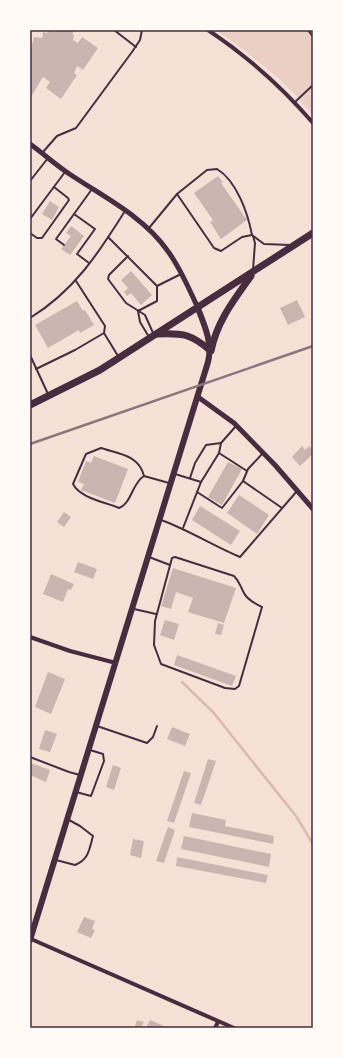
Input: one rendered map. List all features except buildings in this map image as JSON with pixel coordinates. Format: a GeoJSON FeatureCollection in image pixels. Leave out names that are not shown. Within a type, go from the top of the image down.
{"type":"FeatureCollection","features":[{"type":"Feature","properties":{"kind":"main road"},"geometry":{"type":"LineString","coordinates":[[30,405],[100,370],[154,337],[197,306],[252,273],[313,233]]}},
{"type":"Feature","properties":{"kind":"main road"},"geometry":{"type":"LineString","coordinates":[[30,939],[69,820],[96,725],[161,520],[173,473],[198,397],[214,335],[223,316],[252,273]]}},
{"type":"Feature","properties":{"kind":"main road"},"geometry":{"type":"LineString","coordinates":[[197,306],[205,326],[211,351]]}},
{"type":"Feature","properties":{"kind":"main road"},"geometry":{"type":"LineString","coordinates":[[154,337],[188,335],[199,340],[211,351]]}},
{"type":"Feature","properties":{"kind":"street"},"geometry":{"type":"LineString","coordinates":[[208,30],[241,52],[295,102],[313,123]]}},
{"type":"Feature","properties":{"kind":"street"},"geometry":{"type":"LineString","coordinates":[[30,144],[149,229],[167,249],[182,274],[197,306]]}},
{"type":"Feature","properties":{"kind":"street"},"geometry":{"type":"LineString","coordinates":[[198,397],[236,426],[263,453],[313,509]]}},
{"type":"Feature","properties":{"kind":"street"},"geometry":{"type":"LineString","coordinates":[[30,637],[70,651],[116,662]]}},
{"type":"Feature","properties":{"kind":"street"},"geometry":{"type":"LineString","coordinates":[[30,939],[234,1028]]}},
{"type":"Feature","properties":{"kind":"street"},"geometry":{"type":"LineString","coordinates":[[215,1028],[218,1022]]}},
{"type":"Feature","properties":{"kind":"lane"},"geometry":{"type":"LineString","coordinates":[[114,30],[136,46]]}},
{"type":"Feature","properties":{"kind":"lane"},"geometry":{"type":"LineString","coordinates":[[42,153],[58,136],[76,128],[136,46],[140,40],[142,30]]}},
{"type":"Feature","properties":{"kind":"lane"},"geometry":{"type":"LineString","coordinates":[[308,30],[313,37]]}},
{"type":"Feature","properties":{"kind":"lane"},"geometry":{"type":"LineString","coordinates":[[295,102],[313,85]]}},
{"type":"Feature","properties":{"kind":"lane"},"geometry":{"type":"LineString","coordinates":[[30,181],[48,158]]}},
{"type":"Feature","properties":{"kind":"lane"},"geometry":{"type":"LineString","coordinates":[[149,229],[177,194],[208,170],[217,169],[224,173],[232,183],[248,217],[255,244],[252,273]]}},
{"type":"Feature","properties":{"kind":"lane"},"geometry":{"type":"LineString","coordinates":[[30,220],[66,171]]}},
{"type":"Feature","properties":{"kind":"lane"},"geometry":{"type":"LineString","coordinates":[[30,233],[37,238],[42,238],[69,200],[54,187]]}},
{"type":"Feature","properties":{"kind":"lane"},"geometry":{"type":"LineString","coordinates":[[64,245],[56,239],[92,189]]}},
{"type":"Feature","properties":{"kind":"lane"},"geometry":{"type":"LineString","coordinates":[[177,194],[214,248],[221,251],[242,237],[252,235],[264,244],[293,246]]}},
{"type":"Feature","properties":{"kind":"lane"},"geometry":{"type":"LineString","coordinates":[[30,318],[49,306],[76,281],[125,211]]}},
{"type":"Feature","properties":{"kind":"lane"},"geometry":{"type":"LineString","coordinates":[[74,214],[95,229],[77,254]]}},
{"type":"Feature","properties":{"kind":"lane"},"geometry":{"type":"LineString","coordinates":[[108,237],[157,286],[157,301],[138,311]]}},
{"type":"Feature","properties":{"kind":"lane"},"geometry":{"type":"LineString","coordinates":[[73,251],[90,262]]}},
{"type":"Feature","properties":{"kind":"lane"},"geometry":{"type":"LineString","coordinates":[[128,256],[109,274],[108,279],[126,303],[145,315],[154,337]]}},
{"type":"Feature","properties":{"kind":"lane"},"geometry":{"type":"LineString","coordinates":[[157,286],[182,274]]}},
{"type":"Feature","properties":{"kind":"lane"},"geometry":{"type":"LineString","coordinates":[[76,281],[105,326],[104,333],[119,358]]}},
{"type":"Feature","properties":{"kind":"lane"},"geometry":{"type":"LineString","coordinates":[[138,311],[140,322],[154,337]]}},
{"type":"Feature","properties":{"kind":"lane"},"geometry":{"type":"LineString","coordinates":[[36,369],[75,350],[104,333]]}},
{"type":"Feature","properties":{"kind":"lane"},"geometry":{"type":"LineString","coordinates":[[30,355],[49,396]]}},
{"type":"Feature","properties":{"kind":"lane"},"geometry":{"type":"LineString","coordinates":[[183,528],[201,482],[219,453],[221,443],[236,426]]}},
{"type":"Feature","properties":{"kind":"lane"},"geometry":{"type":"LineString","coordinates":[[190,478],[195,463],[206,445],[221,443]]}},
{"type":"Feature","properties":{"kind":"lane"},"geometry":{"type":"LineString","coordinates":[[144,476],[142,468],[137,460],[101,448],[86,454],[74,484],[77,491],[119,508],[123,506],[127,500],[138,479],[144,476],[170,484]]}},
{"type":"Feature","properties":{"kind":"lane"},"geometry":{"type":"LineString","coordinates":[[219,453],[247,471]]}},
{"type":"Feature","properties":{"kind":"lane"},"geometry":{"type":"LineString","coordinates":[[197,492],[222,508],[243,481],[247,471],[263,453]]}},
{"type":"Feature","properties":{"kind":"lane"},"geometry":{"type":"LineString","coordinates":[[173,473],[201,482]]}},
{"type":"Feature","properties":{"kind":"lane"},"geometry":{"type":"LineString","coordinates":[[243,481],[282,508]]}},
{"type":"Feature","properties":{"kind":"lane"},"geometry":{"type":"LineString","coordinates":[[161,520],[183,528],[222,550],[240,557],[297,490]]}},
{"type":"Feature","properties":{"kind":"lane"},"geometry":{"type":"LineString","coordinates":[[149,557],[170,565]]}},
{"type":"Feature","properties":{"kind":"lane"},"geometry":{"type":"LineString","coordinates":[[175,557],[234,576],[240,582],[244,594],[252,602],[262,607],[238,686],[235,689],[225,688],[161,664],[154,645],[156,614],[170,565],[172,558],[175,557]]}},
{"type":"Feature","properties":{"kind":"lane"},"geometry":{"type":"LineString","coordinates":[[133,608],[156,614]]}},
{"type":"Feature","properties":{"kind":"lane"},"geometry":{"type":"LineString","coordinates":[[96,725],[147,743],[153,737],[157,726]]}},
{"type":"Feature","properties":{"kind":"lane"},"geometry":{"type":"LineString","coordinates":[[76,792],[91,796],[104,760],[103,754],[89,750]]}},
{"type":"Feature","properties":{"kind":"lane"},"geometry":{"type":"LineString","coordinates":[[30,757],[81,775]]}},
{"type":"Feature","properties":{"kind":"lane"},"geometry":{"type":"LineString","coordinates":[[56,860],[75,866],[88,857],[93,836],[69,820]]}},
{"type":"Feature","properties":{"kind":"shaded area"},"geometry":{"type":"Polygon","coordinates":[[[216,30],[313,30],[313,116],[292,92],[268,69],[216,30]]]}},
{"type":"Feature","properties":{"kind":"waterway"},"geometry":{"type":"LineString","coordinates":[[182,682],[213,712],[296,816],[313,844]]}},
{"type":"Feature","properties":{"kind":"railway"},"geometry":{"type":"LineString","coordinates":[[30,444],[313,346]]}}]}
